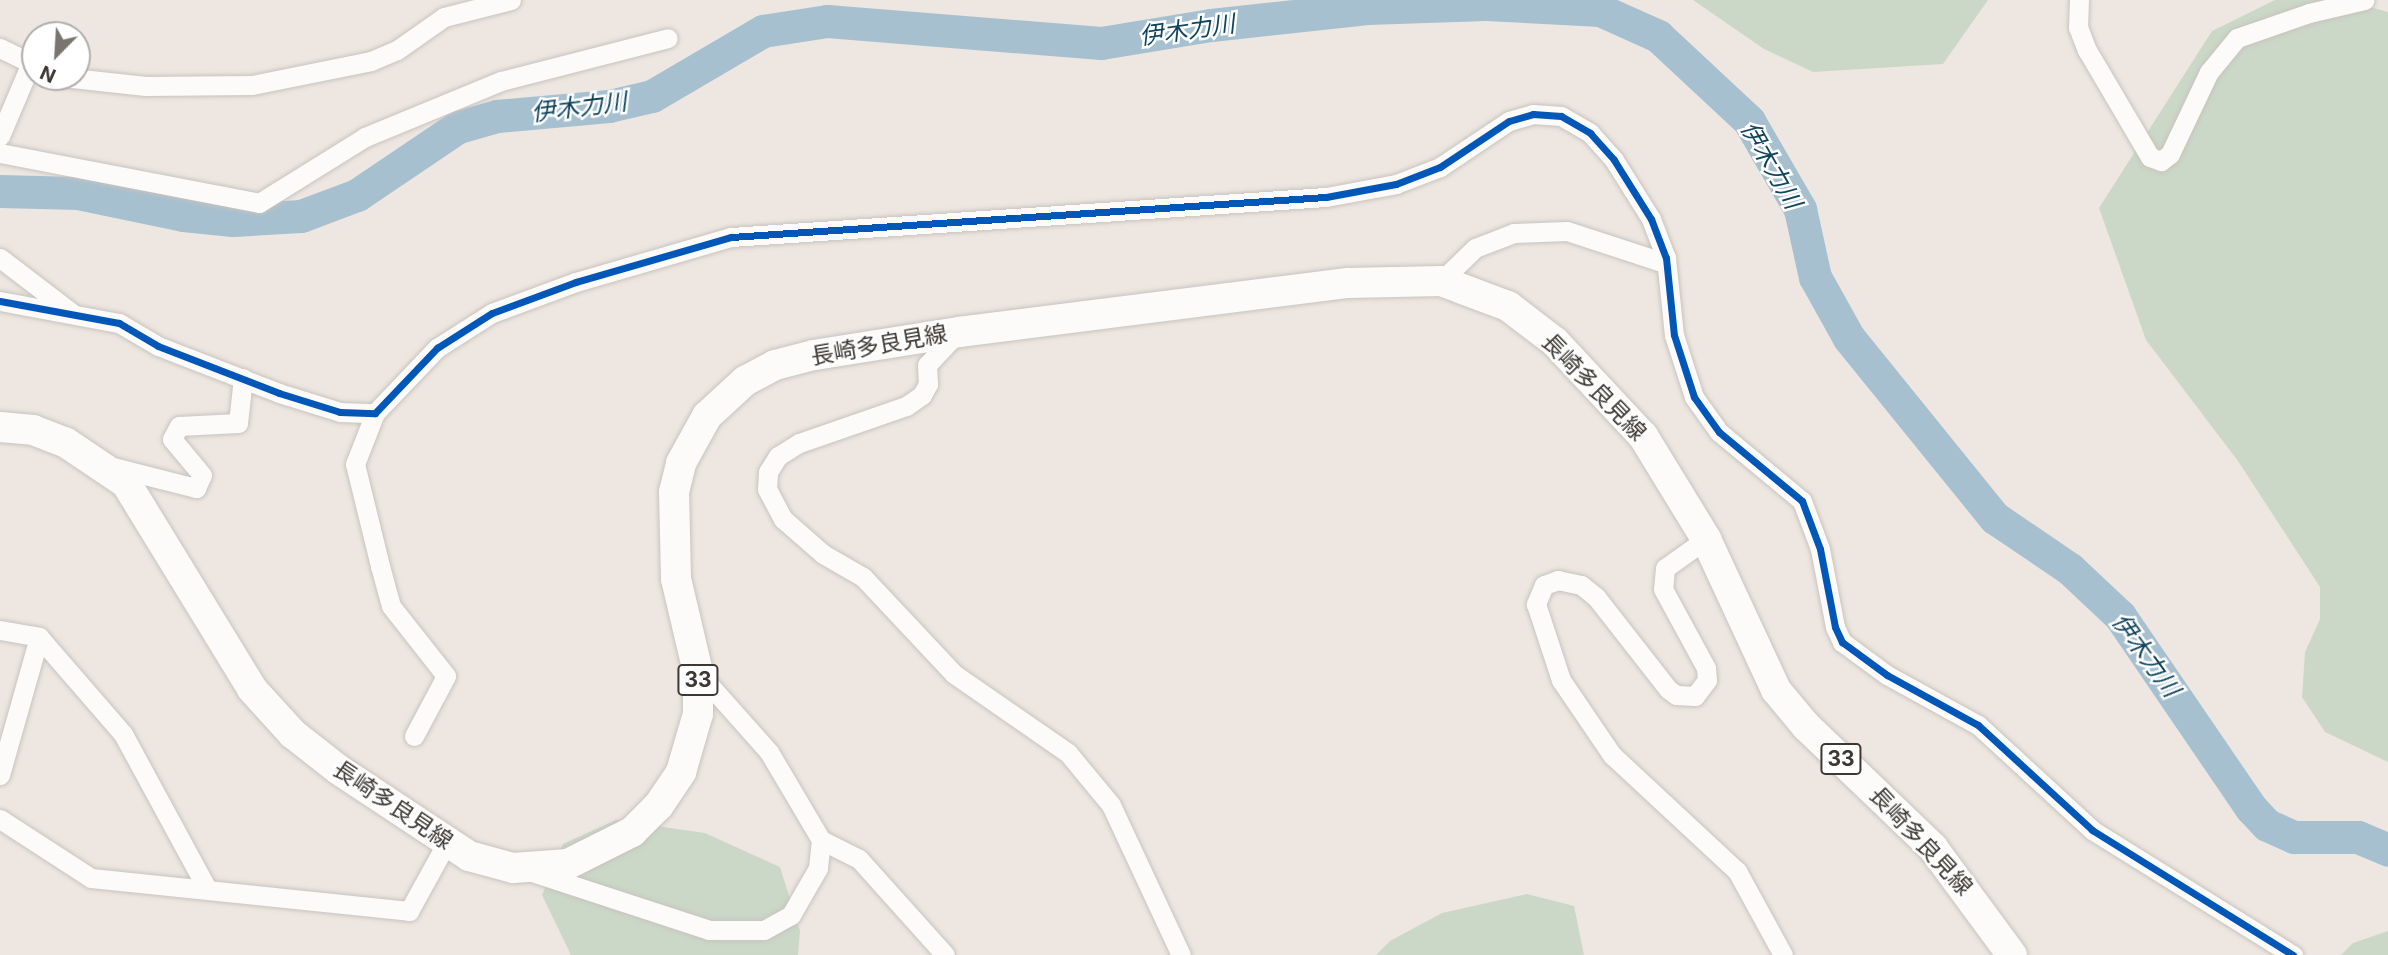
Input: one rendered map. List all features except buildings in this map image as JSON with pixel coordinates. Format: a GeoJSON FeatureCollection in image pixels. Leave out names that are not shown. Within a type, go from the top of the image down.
{"type":"FeatureCollection","features":[{"type":"Feature","properties":{"kind":"main road","name":"長崎多良見線"},"geometry":{"type":"LineString","coordinates":[[0,427],[54,437],[104,465],[125,484],[252,689],[293,734],[446,844],[513,868],[568,864],[597,853],[632,832],[659,805],[681,772],[698,714],[698,672],[676,579],[674,492],[681,463],[707,416],[745,381],[775,365],[959,332],[1348,283],[1441,281],[1508,306],[1555,342],[1643,436],[1670,475],[1706,539],[1776,690],[1806,726],[1933,848],[2012,955]]}},
{"type":"Feature","properties":{"kind":"street"},"geometry":{"type":"LineString","coordinates":[[91,80],[146,86],[252,85],[371,61],[397,50],[444,17],[511,0]]}},
{"type":"Feature","properties":{"kind":"street"},"geometry":{"type":"LineString","coordinates":[[2079,0],[2078,27],[2087,50],[2150,158],[2161,160],[2170,154],[2209,72],[2237,38],[2309,13],[2364,0]]}},
{"type":"Feature","properties":{"kind":"street"},"geometry":{"type":"LineString","coordinates":[[0,153],[259,203],[365,137],[501,81],[668,38]]}},
{"type":"Feature","properties":{"kind":"street"},"geometry":{"type":"LineString","coordinates":[[0,48],[21,58]]}},
{"type":"Feature","properties":{"kind":"street"},"geometry":{"type":"LineString","coordinates":[[0,136],[21,90]]}},
{"type":"Feature","properties":{"kind":"street"},"geometry":{"type":"LineString","coordinates":[[414,736],[446,676],[391,606],[355,464],[375,413],[437,348],[492,313],[576,282],[731,237],[1326,197],[1396,184],[1440,167],[1509,121],[1533,114],[1561,116],[1590,133],[1614,160],[1651,219],[1666,258],[1674,335],[1694,397],[1720,432],[1802,501],[1821,549],[1835,627],[1842,642],[1887,675],[1978,725],[2092,830],[2293,955]]}},
{"type":"Feature","properties":{"kind":"street"},"geometry":{"type":"LineString","coordinates":[[1441,281],[1475,248],[1514,233],[1567,230],[1658,261],[1666,258]]}},
{"type":"Feature","properties":{"kind":"street"},"geometry":{"type":"LineString","coordinates":[[0,258],[76,315]]}},
{"type":"Feature","properties":{"kind":"street"},"geometry":{"type":"LineString","coordinates":[[0,301],[119,323],[158,346],[243,379],[340,412],[375,413]]}},
{"type":"Feature","properties":{"kind":"street"},"geometry":{"type":"LineString","coordinates":[[959,332],[927,365],[928,384],[922,395],[906,406],[799,443],[778,456],[768,472],[767,489],[783,519],[823,554],[863,577],[954,674],[1068,753],[1111,805],[1181,955]]}},
{"type":"Feature","properties":{"kind":"street"},"geometry":{"type":"LineString","coordinates":[[104,465],[196,488],[202,475],[172,439],[179,426],[238,423],[243,379]]}},
{"type":"Feature","properties":{"kind":"street"},"geometry":{"type":"LineString","coordinates":[[1706,539],[1664,568],[1663,589],[1706,668],[1707,680],[1695,696],[1676,695],[1668,688],[1596,597],[1581,584],[1558,580],[1544,585],[1535,604],[1561,680],[1612,755],[1737,871],[1783,955]]}},
{"type":"Feature","properties":{"kind":"street"},"geometry":{"type":"LineString","coordinates":[[0,630],[39,637],[123,734],[207,889]]}},
{"type":"Feature","properties":{"kind":"street"},"geometry":{"type":"LineString","coordinates":[[0,775],[39,637]]}},
{"type":"Feature","properties":{"kind":"street"},"geometry":{"type":"LineString","coordinates":[[698,672],[769,752],[821,840],[859,859],[945,955]]}},
{"type":"Feature","properties":{"kind":"street"},"geometry":{"type":"LineString","coordinates":[[0,819],[91,878],[409,911],[446,844]]}},
{"type":"Feature","properties":{"kind":"street"},"geometry":{"type":"LineString","coordinates":[[513,868],[583,886],[630,907],[709,929],[740,933],[764,930],[791,915],[818,868],[821,840]]}},
{"type":"Feature","properties":{"kind":"green space"},"geometry":{"type":"Polygon","coordinates":[[[1693,0],[1988,0],[1943,64],[1813,72],[1764,49],[1693,0]]]}},
{"type":"Feature","properties":{"kind":"green space"},"geometry":{"type":"Polygon","coordinates":[[[2275,0],[2344,0],[2388,12],[2388,762],[2325,732],[2302,697],[2305,652],[2320,619],[2320,587],[2238,461],[2146,340],[2099,208],[2212,31],[2275,0]]]}},
{"type":"Feature","properties":{"kind":"green space"},"geometry":{"type":"Polygon","coordinates":[[[616,820],[705,833],[780,867],[800,931],[798,955],[571,955],[542,895],[563,844],[616,820]]]}},
{"type":"Feature","properties":{"kind":"green space"},"geometry":{"type":"Polygon","coordinates":[[[1527,894],[1574,906],[1584,955],[1376,955],[1390,941],[1442,913],[1527,894]]]}},
{"type":"Feature","properties":{"kind":"green space"},"geometry":{"type":"Polygon","coordinates":[[[2388,931],[2388,955],[2341,955],[2353,943],[2388,931]]]}},
{"type":"Feature","properties":{"kind":"waterway","name":"伊木力川"},"geometry":{"type":"LineString","coordinates":[[0,191],[78,193],[183,215],[233,220],[301,216],[357,195],[458,127],[497,116],[609,106],[652,96],[763,31],[827,21],[1101,43],[1211,25],[1367,8],[1486,4],[1600,10],[1658,36],[1749,121],[1800,209],[1815,277],[1849,338],[1995,518],[2070,569],[2120,616],[2251,808],[2267,825],[2294,837],[2358,837],[2388,850]]}},
{"type":"Feature","properties":{"kind":"cycle path"},"geometry":{"type":"LineString","coordinates":[[0,301],[119,323],[158,346],[279,393],[340,412],[375,413],[437,348],[492,313],[576,282],[731,237],[1326,197],[1396,184],[1440,167],[1509,121],[1533,114],[1561,116],[1590,133],[1614,160],[1651,219],[1666,258],[1674,335],[1694,397],[1719,432],[1802,501],[1820,549],[1835,627],[1842,642],[1887,675],[1978,725],[2092,830],[2293,955]]}}]}
